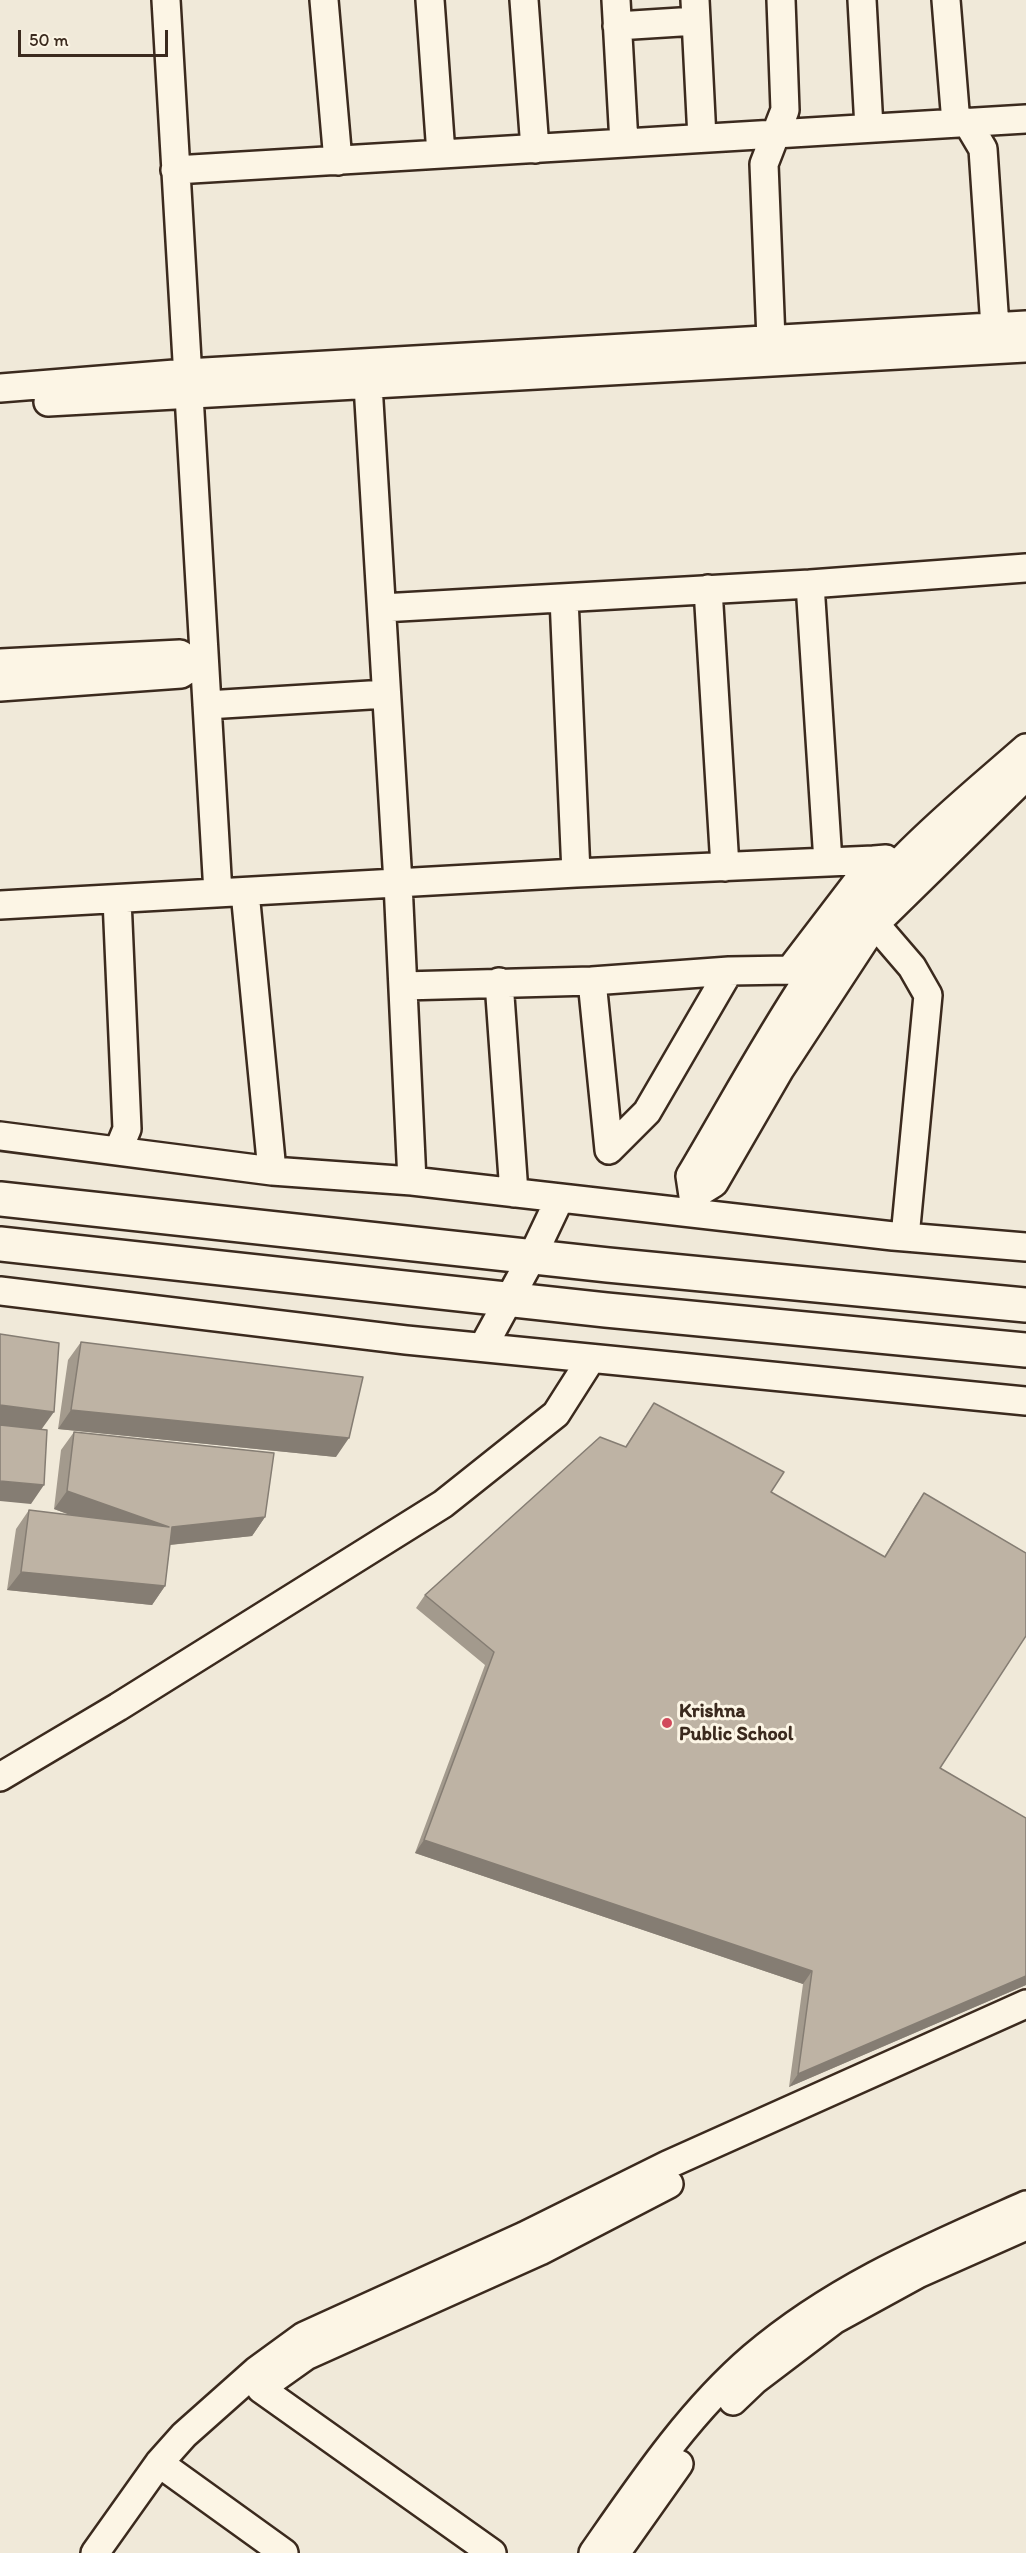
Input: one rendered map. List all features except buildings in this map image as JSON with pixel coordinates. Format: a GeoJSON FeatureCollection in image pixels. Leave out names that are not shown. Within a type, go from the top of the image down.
{"type":"FeatureCollection","features":[{"type":"Feature","properties":{"kind":"main road"},"geometry":{"type":"LineString","coordinates":[[0,1199],[532,1257],[1026,1305]]}},
{"type":"Feature","properties":{"kind":"main road"},"geometry":{"type":"LineString","coordinates":[[0,1244],[509,1298],[606,1311],[1026,1350]]}},
{"type":"Feature","properties":{"kind":"street"},"geometry":{"type":"LineString","coordinates":[[166,0],[188,384],[200,665],[207,705],[218,893]]}},
{"type":"Feature","properties":{"kind":"street"},"geometry":{"type":"LineString","coordinates":[[324,0],[338,161]]}},
{"type":"Feature","properties":{"kind":"street"},"geometry":{"type":"LineString","coordinates":[[430,0],[441,154]]}},
{"type":"Feature","properties":{"kind":"street"},"geometry":{"type":"LineString","coordinates":[[524,0],[535,149]]}},
{"type":"Feature","properties":{"kind":"street"},"geometry":{"type":"LineString","coordinates":[[773,350],[764,164],[785,110],[781,0]]}},
{"type":"Feature","properties":{"kind":"street"},"geometry":{"type":"LineString","coordinates":[[862,0],[869,128]]}},
{"type":"Feature","properties":{"kind":"street"},"geometry":{"type":"LineString","coordinates":[[946,0],[962,123],[983,148],[995,327]]}},
{"type":"Feature","properties":{"kind":"street"},"geometry":{"type":"LineString","coordinates":[[624,143],[616,13],[695,11],[702,138]]}},
{"type":"Feature","properties":{"kind":"street"},"geometry":{"type":"LineString","coordinates":[[175,170],[1026,119]]}},
{"type":"Feature","properties":{"kind":"street"},"geometry":{"type":"LineString","coordinates":[[0,388],[188,384],[367,375],[773,350],[1026,325]]}},
{"type":"Feature","properties":{"kind":"street"},"geometry":{"type":"LineString","coordinates":[[773,350],[1026,348]]}},
{"type":"Feature","properties":{"kind":"street"},"geometry":{"type":"LineString","coordinates":[[367,375],[398,883],[412,1182]]}},
{"type":"Feature","properties":{"kind":"street"},"geometry":{"type":"LineString","coordinates":[[0,405],[188,384]]}},
{"type":"Feature","properties":{"kind":"street"},"geometry":{"type":"LineString","coordinates":[[382,608],[810,584],[1026,568]]}},
{"type":"Feature","properties":{"kind":"street"},"geometry":{"type":"LineString","coordinates":[[810,584],[828,862]]}},
{"type":"Feature","properties":{"kind":"street"},"geometry":{"type":"LineString","coordinates":[[708,589],[725,867]]}},
{"type":"Feature","properties":{"kind":"street"},"geometry":{"type":"LineString","coordinates":[[564,598],[576,873]]}},
{"type":"Feature","properties":{"kind":"street"},"geometry":{"type":"LineString","coordinates":[[0,663],[180,654],[200,665]]}},
{"type":"Feature","properties":{"kind":"street"},"geometry":{"type":"LineString","coordinates":[[0,687],[181,674],[200,665]]}},
{"type":"Feature","properties":{"kind":"street"},"geometry":{"type":"LineString","coordinates":[[207,705],[386,694]]}},
{"type":"Feature","properties":{"kind":"street"},"geometry":{"type":"LineString","coordinates":[[688,1204],[690,1176],[790,1008],[832,946],[904,858],[1026,748]]}},
{"type":"Feature","properties":{"kind":"street"},"geometry":{"type":"LineString","coordinates":[[688,1204],[714,1183],[780,1069],[875,924],[1026,776]]}},
{"type":"Feature","properties":{"kind":"street"},"geometry":{"type":"LineString","coordinates":[[0,905],[576,873],[904,858]]}},
{"type":"Feature","properties":{"kind":"street"},"geometry":{"type":"LineString","coordinates":[[403,986],[592,981],[729,971],[790,970],[874,860]]}},
{"type":"Feature","properties":{"kind":"street"},"geometry":{"type":"LineString","coordinates":[[245,891],[272,1172]]}},
{"type":"Feature","properties":{"kind":"street"},"geometry":{"type":"LineString","coordinates":[[117,899],[127,1129],[118,1151]]}},
{"type":"Feature","properties":{"kind":"street"},"geometry":{"type":"LineString","coordinates":[[875,924],[912,967],[928,995],[905,1237]]}},
{"type":"Feature","properties":{"kind":"street"},"geometry":{"type":"LineString","coordinates":[[592,981],[609,1150],[647,1112],[729,971]]}},
{"type":"Feature","properties":{"kind":"street"},"geometry":{"type":"LineString","coordinates":[[499,982],[514,1192]]}},
{"type":"Feature","properties":{"kind":"street"},"geometry":{"type":"LineString","coordinates":[[0,1136],[272,1172],[412,1182],[560,1198],[688,1204],[905,1237],[1026,1247]]}},
{"type":"Feature","properties":{"kind":"street"},"geometry":{"type":"LineString","coordinates":[[483,1347],[532,1257],[560,1198]]}},
{"type":"Feature","properties":{"kind":"street"},"geometry":{"type":"LineString","coordinates":[[0,1291],[591,1359],[1026,1401]]}},
{"type":"Feature","properties":{"kind":"street"},"geometry":{"type":"LineString","coordinates":[[0,1777],[118,1707],[443,1504],[556,1414],[591,1359]]}},
{"type":"Feature","properties":{"kind":"street"},"geometry":{"type":"LineString","coordinates":[[115,2553],[136,2521],[184,2435],[256,2371],[304,2336],[524,2236],[667,2165],[1026,2004]]}},
{"type":"Feature","properties":{"kind":"street"},"geometry":{"type":"LineString","coordinates":[[95,2553],[166,2469],[261,2389],[306,2356],[540,2250],[689,2175],[1026,2024]]}},
{"type":"Feature","properties":{"kind":"street"},"geometry":{"type":"LineString","coordinates":[[592,2553],[665,2452],[692,2420],[753,2357],[836,2296],[898,2261],[1026,2205]]}},
{"type":"Feature","properties":{"kind":"street"},"geometry":{"type":"LineString","coordinates":[[616,2553],[708,2425],[755,2380],[834,2320],[918,2274],[1026,2226]]}},
{"type":"Feature","properties":{"kind":"street"},"geometry":{"type":"LineString","coordinates":[[261,2389],[492,2553]]}},
{"type":"Feature","properties":{"kind":"street"},"geometry":{"type":"LineString","coordinates":[[166,2469],[284,2553]]}},
{"type":"Feature","properties":{"kind":"place","name":"Krishna Public School"},"geometry":{"type":"Point","coordinates":[667,1723]}}]}
